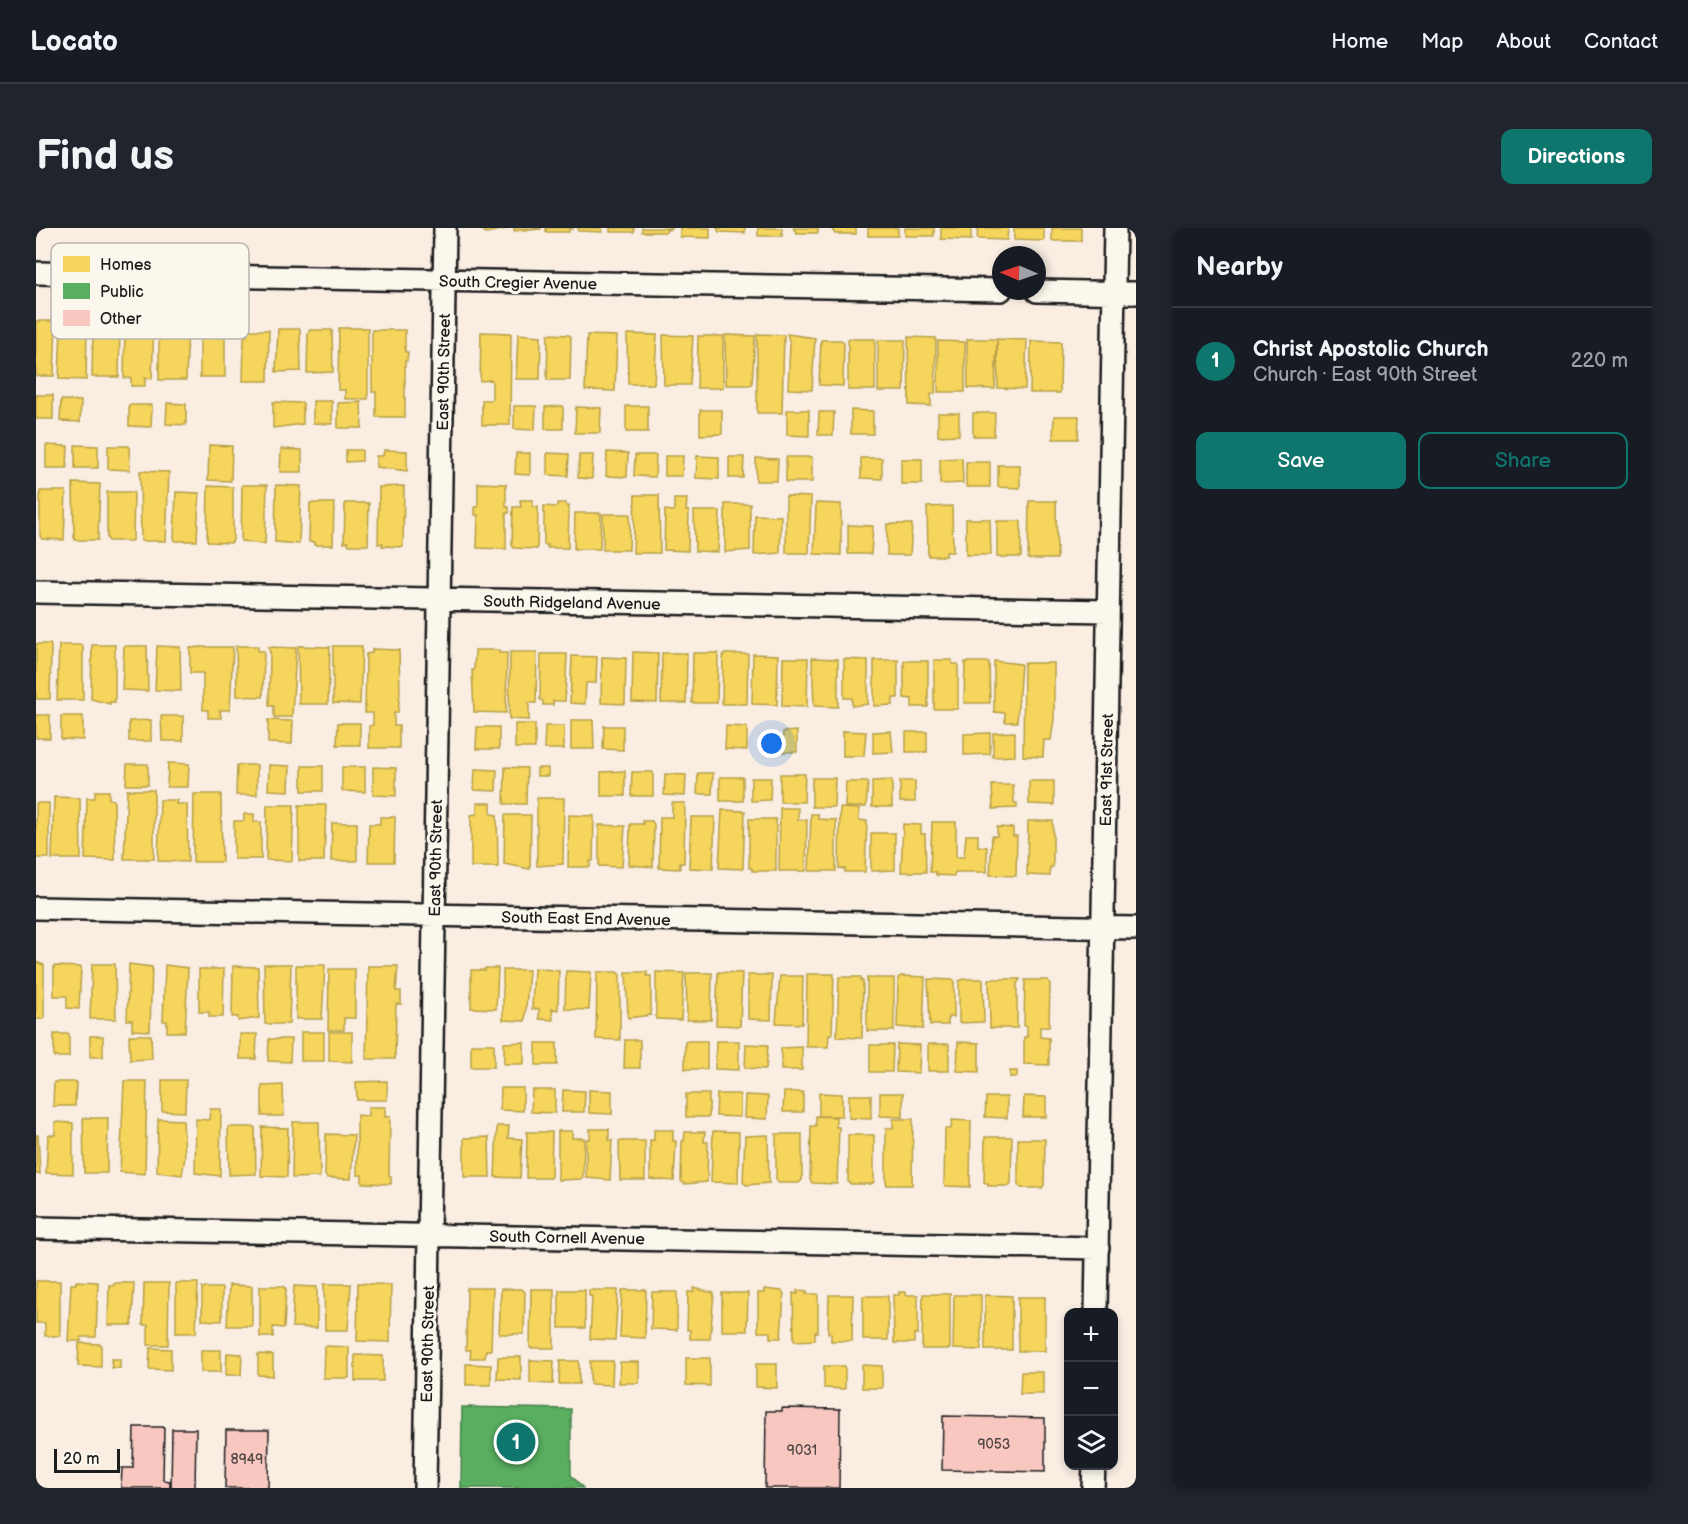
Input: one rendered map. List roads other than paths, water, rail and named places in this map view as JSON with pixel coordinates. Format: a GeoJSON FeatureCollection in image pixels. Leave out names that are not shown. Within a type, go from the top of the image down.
{"type":"FeatureCollection","features":[{"type":"Feature","properties":{"kind":"street","name":"East 90th Street"},"geometry":{"type":"LineString","coordinates":[[425,1488],[445,228]]}},
{"type":"Feature","properties":{"kind":"street","name":"East 91st Street"},"geometry":{"type":"LineString","coordinates":[[1096,1308],[1115,228]]}},
{"type":"Feature","properties":{"kind":"street","name":"South Cregier Avenue"},"geometry":{"type":"LineString","coordinates":[[36,273],[51,273]]}},
{"type":"Feature","properties":{"kind":"street","name":"South Cregier Avenue"},"geometry":{"type":"LineString","coordinates":[[249,277],[992,290]]}},
{"type":"Feature","properties":{"kind":"street"},"geometry":{"type":"LineString","coordinates":[[1046,291],[1136,293]]}},
{"type":"Feature","properties":{"kind":"street","name":"South Ridgeland Avenue"},"geometry":{"type":"LineString","coordinates":[[36,592],[1108,611]]}},
{"type":"Feature","properties":{"kind":"street","name":"South East End Avenue"},"geometry":{"type":"LineString","coordinates":[[36,908],[1136,928]]}},
{"type":"Feature","properties":{"kind":"street","name":"South Cornell Avenue"},"geometry":{"type":"LineString","coordinates":[[36,1228],[1098,1248]]}},
{"type":"Feature","properties":{"kind":"street"},"geometry":{"type":"LineString","coordinates":[[1093,1488],[1094,1470]]}},
{"type":"Feature","properties":{"kind":"place","name":"Christ Apostolic Church"},"geometry":{"type":"Point","coordinates":[516,1442]}}]}
